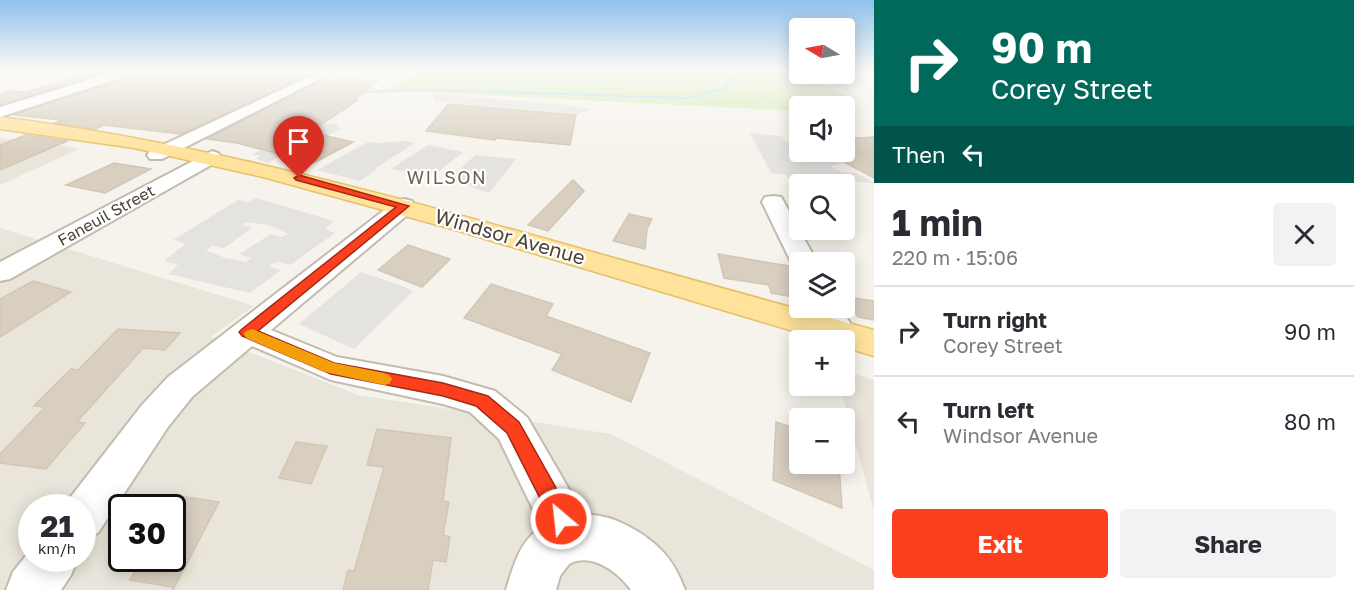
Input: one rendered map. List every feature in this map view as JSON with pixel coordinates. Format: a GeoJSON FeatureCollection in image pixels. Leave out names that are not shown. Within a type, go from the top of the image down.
{"type":"FeatureCollection","features":[{"type":"Feature","properties":{"kind":"main road","name":"Windsor Avenue"},"geometry":{"type":"LineString","coordinates":[[0,123],[92,135],[206,161],[830,330]]}},
{"type":"Feature","properties":{"kind":"main road","name":"Windsor Avenue"},"geometry":{"type":"LineString","coordinates":[[0,131],[163,152]]}},
{"type":"Feature","properties":{"kind":"main road","name":"Windsor Avenue"},"geometry":{"type":"LineString","coordinates":[[398,212],[789,337]]}},
{"type":"Feature","properties":{"kind":"main road","name":"Windsor Avenue"},"geometry":{"type":"LineString","coordinates":[[855,337],[874,343]]}},
{"type":"Feature","properties":{"kind":"main road","name":"Windsor Avenue"},"geometry":{"type":"LineString","coordinates":[[855,348],[874,364]]}},
{"type":"Feature","properties":{"kind":"street"},"geometry":{"type":"LineString","coordinates":[[0,112],[41,99]]}},
{"type":"Feature","properties":{"kind":"street"},"geometry":{"type":"LineString","coordinates":[[163,152],[273,99]]}},
{"type":"Feature","properties":{"kind":"street","name":"Faneuil Street"},"geometry":{"type":"LineString","coordinates":[[0,273],[206,161]]}},
{"type":"Feature","properties":{"kind":"street"},"geometry":{"type":"LineString","coordinates":[[773,202],[799,252]]}},
{"type":"Feature","properties":{"kind":"street"},"geometry":{"type":"LineString","coordinates":[[96,498],[155,416],[180,387],[398,212]]}},
{"type":"Feature","properties":{"kind":"street"},"geometry":{"type":"LineString","coordinates":[[247,332],[331,368],[443,390],[482,401],[513,428],[571,537]]}},
{"type":"Feature","properties":{"kind":"street"},"geometry":{"type":"LineString","coordinates":[[531,590],[537,564],[551,546],[571,537],[595,537],[619,546],[641,563],[660,590]]}},
{"type":"Feature","properties":{"kind":"street"},"geometry":{"type":"LineString","coordinates":[[31,590],[44,572]]}},
{"type":"Feature","properties":{"kind":"shaded area"},"geometry":{"type":"Polygon","coordinates":[[[434,99],[491,99],[593,109],[578,114],[434,101],[434,99]]]}},
{"type":"Feature","properties":{"kind":"shaded area"},"geometry":{"type":"Polygon","coordinates":[[[308,122],[336,124],[341,129],[304,147],[292,147],[269,163],[256,159],[261,155],[252,155],[308,122]]]}},
{"type":"Feature","properties":{"kind":"shaded area"},"geometry":{"type":"Polygon","coordinates":[[[750,133],[782,136],[786,142],[789,142],[789,162],[836,162],[840,164],[830,166],[841,172],[856,173],[874,183],[855,182],[855,174],[789,174],[789,179],[786,175],[771,173],[750,133]]]}},
{"type":"Feature","properties":{"kind":"shaded area"},"geometry":{"type":"Polygon","coordinates":[[[0,138],[51,143],[79,149],[0,185],[0,138]]]}},
{"type":"Feature","properties":{"kind":"shaded area"},"geometry":{"type":"Polygon","coordinates":[[[406,141],[415,143],[360,181],[317,170],[368,142],[406,141]]]}},
{"type":"Feature","properties":{"kind":"shaded area"},"geometry":{"type":"Polygon","coordinates":[[[428,145],[463,152],[433,176],[391,169],[428,145]]]}},
{"type":"Feature","properties":{"kind":"shaded area"},"geometry":{"type":"Polygon","coordinates":[[[475,155],[516,159],[489,193],[450,179],[475,155]]]}},
{"type":"Feature","properties":{"kind":"shaded area"},"geometry":{"type":"Polygon","coordinates":[[[256,198],[334,221],[325,229],[335,233],[290,265],[279,262],[271,264],[270,267],[281,270],[250,293],[168,274],[178,265],[164,261],[184,245],[184,243],[173,240],[238,200],[248,202],[256,198]],[[245,222],[242,225],[252,228],[224,248],[212,246],[206,250],[225,258],[246,262],[251,258],[239,254],[271,234],[281,237],[288,234],[269,225],[245,222]]]}},
{"type":"Feature","properties":{"kind":"shaded area"},"geometry":{"type":"Polygon","coordinates":[[[0,228],[254,306],[211,337],[358,395],[611,434],[874,570],[874,590],[0,590],[0,228]]]}},
{"type":"Feature","properties":{"kind":"shaded area"},"geometry":{"type":"Polygon","coordinates":[[[361,272],[413,291],[354,349],[299,324],[361,272]]]}},
{"type":"Feature","properties":{"kind":"shaded area"},"geometry":{"type":"Polygon","coordinates":[[[855,374],[874,380],[874,511],[855,441],[855,408],[846,408],[843,396],[855,396],[855,374]]]}},
{"type":"Feature","properties":{"kind":"green space"},"geometry":{"type":"Polygon","coordinates":[[[555,99],[789,99],[789,110],[555,99]]]}},
{"type":"Feature","properties":{"kind":"building"},"geometry":{"type":"Polygon","coordinates":[[[0,99],[21,99],[0,105],[0,99]]]}},
{"type":"Feature","properties":{"kind":"building"},"geometry":{"type":"Polygon","coordinates":[[[65,99],[258,99],[181,134],[104,125],[95,129],[55,123],[62,120],[14,115],[65,99]]]}},
{"type":"Feature","properties":{"kind":"building"},"geometry":{"type":"Polygon","coordinates":[[[287,99],[358,100],[310,132],[353,142],[314,163],[237,143],[207,139],[287,99]]]}},
{"type":"Feature","properties":{"kind":"building"},"geometry":{"type":"Polygon","coordinates":[[[448,104],[576,115],[570,145],[496,138],[495,140],[426,131],[448,104]]]}},
{"type":"Feature","properties":{"kind":"building"},"geometry":{"type":"Polygon","coordinates":[[[26,135],[67,141],[0,170],[0,145],[26,135]]]}},
{"type":"Feature","properties":{"kind":"building"},"geometry":{"type":"Polygon","coordinates":[[[874,137],[874,178],[844,162],[855,162],[855,138],[874,137]]]}},
{"type":"Feature","properties":{"kind":"building"},"geometry":{"type":"Polygon","coordinates":[[[114,163],[151,169],[105,193],[66,185],[114,163]]]}},
{"type":"Feature","properties":{"kind":"building"},"geometry":{"type":"Polygon","coordinates":[[[573,180],[584,191],[548,231],[528,225],[573,180]]]}},
{"type":"Feature","properties":{"kind":"building"},"geometry":{"type":"Polygon","coordinates":[[[629,214],[652,219],[647,229],[645,249],[613,241],[629,214]]]}},
{"type":"Feature","properties":{"kind":"building"},"geometry":{"type":"Polygon","coordinates":[[[408,245],[450,259],[422,287],[378,270],[408,245]]]}},
{"type":"Feature","properties":{"kind":"building"},"geometry":{"type":"Polygon","coordinates":[[[718,254],[789,266],[789,296],[771,293],[769,285],[724,278],[718,254]]]}},
{"type":"Feature","properties":{"kind":"building"},"geometry":{"type":"Polygon","coordinates":[[[33,281],[71,292],[0,337],[0,299],[33,281]]]}},
{"type":"Feature","properties":{"kind":"building"},"geometry":{"type":"Polygon","coordinates":[[[491,284],[553,304],[546,316],[650,353],[631,402],[552,370],[562,354],[464,318],[491,284]]]}},
{"type":"Feature","properties":{"kind":"building"},"geometry":{"type":"Polygon","coordinates":[[[855,298],[874,301],[874,320],[858,317],[855,312],[855,298]]]}},
{"type":"Feature","properties":{"kind":"building"},"geometry":{"type":"Polygon","coordinates":[[[118,329],[180,333],[165,350],[143,348],[77,422],[85,423],[46,469],[0,463],[0,454],[45,407],[34,406],[71,369],[78,370],[118,329]]]}},
{"type":"Feature","properties":{"kind":"building"},"geometry":{"type":"Polygon","coordinates":[[[776,422],[789,426],[789,474],[840,474],[842,508],[773,480],[776,422]]]}},
{"type":"Feature","properties":{"kind":"building"},"geometry":{"type":"Polygon","coordinates":[[[377,429],[451,438],[443,501],[449,502],[443,535],[450,537],[446,562],[433,560],[428,590],[343,590],[348,570],[354,571],[384,467],[367,465],[377,429]]]}},
{"type":"Feature","properties":{"kind":"building"},"geometry":{"type":"Polygon","coordinates":[[[296,442],[327,446],[311,484],[279,478],[296,442]]]}},
{"type":"Feature","properties":{"kind":"building"},"geometry":{"type":"Polygon","coordinates":[[[186,497],[219,502],[186,565],[186,497]]]}},
{"type":"Feature","properties":{"kind":"building"},"geometry":{"type":"Polygon","coordinates":[[[135,572],[182,572],[173,590],[172,587],[130,580],[135,572]]]}},
{"type":"Feature","properties":{"kind":"slow traffic"},"geometry":{"type":"LineString","coordinates":[[252,334],[331,368],[384,379]]}},
{"type":"Feature","properties":{"kind":"district","name":"WILSON"},"geometry":{"type":"Point","coordinates":[447,178]}},
{"type":"Feature","properties":{"kind":"route"},"geometry":{"type":"LineString","coordinates":[[299,178],[404,206],[247,332],[331,368],[443,390],[482,401],[513,428],[561,519]]}}]}
